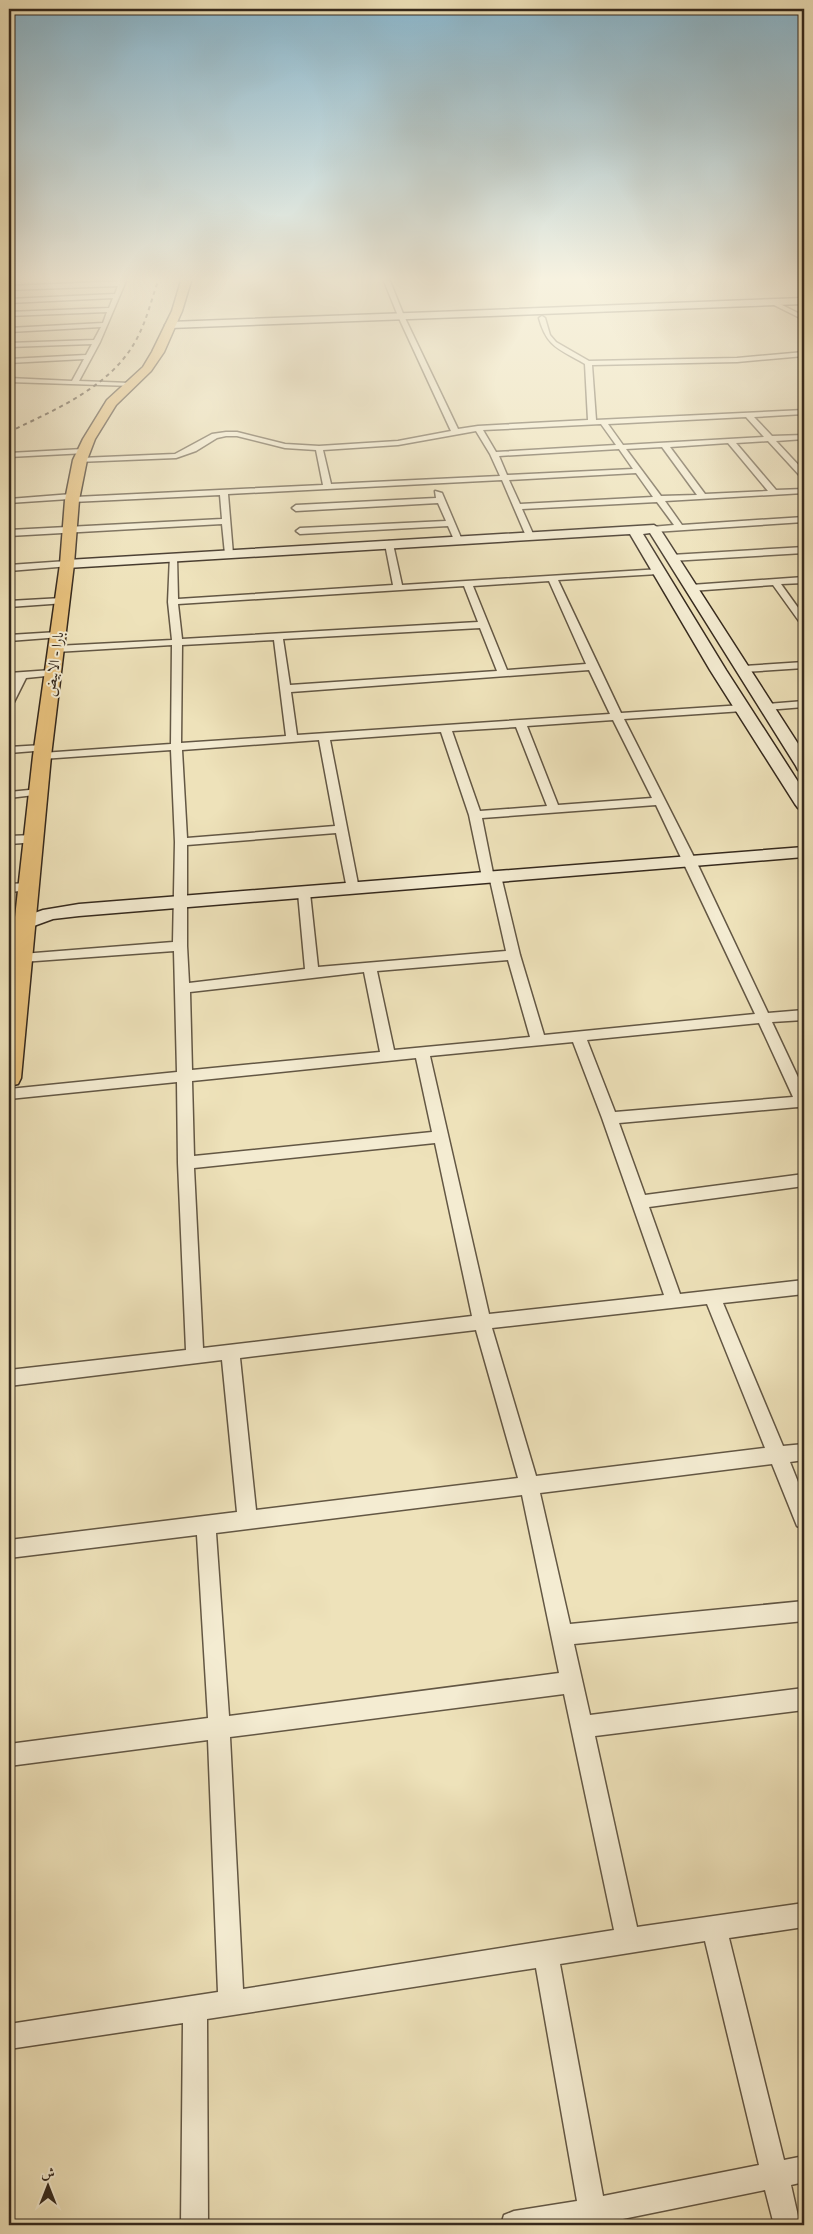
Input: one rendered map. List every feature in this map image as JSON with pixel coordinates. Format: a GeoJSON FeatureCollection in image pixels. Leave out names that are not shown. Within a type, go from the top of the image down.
{"type":"FeatureCollection","features":[{"type":"Feature","properties":{"kind":"main road","name":"بارا - الابيض"},"geometry":{"type":"LineString","coordinates":[[9,1078],[22,958],[17,926],[28,887],[52,673],[67,564],[72,498],[82,455],[89,439],[111,403],[130,385]]}},
{"type":"Feature","properties":{"kind":"main road"},"geometry":{"type":"LineString","coordinates":[[67,564],[654,529],[767,707],[799,751],[804,766]]}},
{"type":"Feature","properties":{"kind":"main road"},"geometry":{"type":"LineString","coordinates":[[634,530],[804,804]]}},
{"type":"Feature","properties":{"kind":"main road"},"geometry":{"type":"LineString","coordinates":[[17,926],[50,914],[492,876],[804,852]]}},
{"type":"Feature","properties":{"kind":"street"},"geometry":{"type":"LineString","coordinates":[[434,385],[455,431]]}},
{"type":"Feature","properties":{"kind":"street"},"geometry":{"type":"LineString","coordinates":[[590,385],[592,421]]}},
{"type":"Feature","properties":{"kind":"street"},"geometry":{"type":"LineString","coordinates":[[9,455],[176,456],[193,449],[215,436],[226,434],[237,434],[285,446],[320,448],[398,443],[478,428],[602,420],[804,412]]}},
{"type":"Feature","properties":{"kind":"street"},"geometry":{"type":"LineString","coordinates":[[747,414],[804,475]]}},
{"type":"Feature","properties":{"kind":"street"},"geometry":{"type":"LineString","coordinates":[[602,420],[680,528]]}},
{"type":"Feature","properties":{"kind":"street"},"geometry":{"type":"LineString","coordinates":[[478,428],[494,454],[530,536]]}},
{"type":"Feature","properties":{"kind":"street"},"geometry":{"type":"LineString","coordinates":[[494,454],[804,437]]}},
{"type":"Feature","properties":{"kind":"street"},"geometry":{"type":"LineString","coordinates":[[730,441],[774,493]]}},
{"type":"Feature","properties":{"kind":"street"},"geometry":{"type":"LineString","coordinates":[[664,444],[702,496]]}},
{"type":"Feature","properties":{"kind":"street"},"geometry":{"type":"LineString","coordinates":[[320,448],[328,487]]}},
{"type":"Feature","properties":{"kind":"street"},"geometry":{"type":"LineString","coordinates":[[794,465],[804,464]]}},
{"type":"Feature","properties":{"kind":"street"},"geometry":{"type":"LineString","coordinates":[[9,501],[293,489],[638,471]]}},
{"type":"Feature","properties":{"kind":"street"},"geometry":{"type":"LineString","coordinates":[[434,482],[449,523],[458,540]]}},
{"type":"Feature","properties":{"kind":"street"},"geometry":{"type":"LineString","coordinates":[[293,489],[303,549]]}},
{"type":"Feature","properties":{"kind":"street"},"geometry":{"type":"LineString","coordinates":[[517,507],[804,491]]}},
{"type":"Feature","properties":{"kind":"street"},"geometry":{"type":"LineString","coordinates":[[224,492],[229,554]]}},
{"type":"Feature","properties":{"kind":"street"},"geometry":{"type":"LineString","coordinates":[[298,520],[441,500]]}},
{"type":"Feature","properties":{"kind":"street"},"geometry":{"type":"LineString","coordinates":[[298,520],[449,523]]}},
{"type":"Feature","properties":{"kind":"street"},"geometry":{"type":"LineString","coordinates":[[654,529],[804,520]]}},
{"type":"Feature","properties":{"kind":"street"},"geometry":{"type":"LineString","coordinates":[[9,533],[227,521]]}},
{"type":"Feature","properties":{"kind":"street"},"geometry":{"type":"LineString","coordinates":[[389,544],[398,587]]}},
{"type":"Feature","properties":{"kind":"street"},"geometry":{"type":"LineString","coordinates":[[671,558],[804,550]]}},
{"type":"Feature","properties":{"kind":"street"},"geometry":{"type":"LineString","coordinates":[[173,557],[173,602],[177,642],[176,746],[180,842],[180,946],[183,988],[186,1163],[195,1355]]}},
{"type":"Feature","properties":{"kind":"street"},"geometry":{"type":"LineString","coordinates":[[9,568],[67,564]]}},
{"type":"Feature","properties":{"kind":"street"},"geometry":{"type":"LineString","coordinates":[[173,602],[658,571]]}},
{"type":"Feature","properties":{"kind":"street"},"geometry":{"type":"LineString","coordinates":[[552,578],[592,667],[690,861],[803,1103],[610,1118]]}},
{"type":"Feature","properties":{"kind":"street"},"geometry":{"type":"LineString","coordinates":[[691,588],[804,580]]}},
{"type":"Feature","properties":{"kind":"street"},"geometry":{"type":"LineString","coordinates":[[775,582],[801,612],[804,622]]}},
{"type":"Feature","properties":{"kind":"street"},"geometry":{"type":"LineString","coordinates":[[467,583],[503,674]]}},
{"type":"Feature","properties":{"kind":"street"},"geometry":{"type":"LineString","coordinates":[[9,604],[62,601]]}},
{"type":"Feature","properties":{"kind":"street"},"geometry":{"type":"LineString","coordinates":[[9,638],[57,642],[177,642],[484,625]]}},
{"type":"Feature","properties":{"kind":"street"},"geometry":{"type":"LineString","coordinates":[[278,636],[292,738]]}},
{"type":"Feature","properties":{"kind":"street"},"geometry":{"type":"LineString","coordinates":[[744,669],[804,665]]}},
{"type":"Feature","properties":{"kind":"street"},"geometry":{"type":"LineString","coordinates":[[284,689],[592,667]]}},
{"type":"Feature","properties":{"kind":"street"},"geometry":{"type":"LineString","coordinates":[[9,676],[52,673]]}},
{"type":"Feature","properties":{"kind":"street"},"geometry":{"type":"LineString","coordinates":[[9,702],[22,675]]}},
{"type":"Feature","properties":{"kind":"street"},"geometry":{"type":"LineString","coordinates":[[767,707],[804,704]]}},
{"type":"Feature","properties":{"kind":"street"},"geometry":{"type":"LineString","coordinates":[[9,750],[43,752],[176,746],[743,708]]}},
{"type":"Feature","properties":{"kind":"street"},"geometry":{"type":"LineString","coordinates":[[520,722],[554,810]]}},
{"type":"Feature","properties":{"kind":"street"},"geometry":{"type":"LineString","coordinates":[[445,728],[475,815],[538,1040]]}},
{"type":"Feature","properties":{"kind":"street"},"geometry":{"type":"LineString","coordinates":[[324,736],[353,889]]}},
{"type":"Feature","properties":{"kind":"street"},"geometry":{"type":"LineString","coordinates":[[9,795],[39,792]]}},
{"type":"Feature","properties":{"kind":"street"},"geometry":{"type":"LineString","coordinates":[[475,815],[660,801]]}},
{"type":"Feature","properties":{"kind":"street"},"geometry":{"type":"LineString","coordinates":[[180,842],[342,829]]}},
{"type":"Feature","properties":{"kind":"street"},"geometry":{"type":"LineString","coordinates":[[9,840],[34,839]]}},
{"type":"Feature","properties":{"kind":"street"},"geometry":{"type":"LineString","coordinates":[[9,888],[28,887]]}},
{"type":"Feature","properties":{"kind":"street"},"geometry":{"type":"LineString","coordinates":[[304,893],[312,972]]}},
{"type":"Feature","properties":{"kind":"street"},"geometry":{"type":"LineString","coordinates":[[22,958],[180,946]]}},
{"type":"Feature","properties":{"kind":"street"},"geometry":{"type":"LineString","coordinates":[[183,988],[312,972],[513,955]]}},
{"type":"Feature","properties":{"kind":"street"},"geometry":{"type":"LineString","coordinates":[[370,967],[388,1056]]}},
{"type":"Feature","properties":{"kind":"street"},"geometry":{"type":"LineString","coordinates":[[9,1094],[762,1018],[804,1016]]}},
{"type":"Feature","properties":{"kind":"street"},"geometry":{"type":"LineString","coordinates":[[578,1038],[610,1118],[674,1301]]}},
{"type":"Feature","properties":{"kind":"street"},"geometry":{"type":"LineString","coordinates":[[422,1053],[482,1322],[529,1485],[628,1940]]}},
{"type":"Feature","properties":{"kind":"street"},"geometry":{"type":"LineString","coordinates":[[186,1163],[442,1137]]}},
{"type":"Feature","properties":{"kind":"street"},"geometry":{"type":"LineString","coordinates":[[639,1202],[804,1180]]}},
{"type":"Feature","properties":{"kind":"street"},"geometry":{"type":"LineString","coordinates":[[9,1378],[230,1350],[804,1288]]}},
{"type":"Feature","properties":{"kind":"street"},"geometry":{"type":"LineString","coordinates":[[713,1298],[779,1455],[804,1520]]}},
{"type":"Feature","properties":{"kind":"street"},"geometry":{"type":"LineString","coordinates":[[230,1350],[247,1520]]}},
{"type":"Feature","properties":{"kind":"street"},"geometry":{"type":"LineString","coordinates":[[9,1549],[804,1452]]}},
{"type":"Feature","properties":{"kind":"street"},"geometry":{"type":"LineString","coordinates":[[206,1525],[231,2002]]}},
{"type":"Feature","properties":{"kind":"street"},"geometry":{"type":"LineString","coordinates":[[562,1635],[804,1611]]}},
{"type":"Feature","properties":{"kind":"street"},"geometry":{"type":"LineString","coordinates":[[9,1755],[572,1682]]}},
{"type":"Feature","properties":{"kind":"street"},"geometry":{"type":"LineString","coordinates":[[582,1728],[804,1699]]}},
{"type":"Feature","properties":{"kind":"street"},"geometry":{"type":"LineString","coordinates":[[9,2038],[628,1940],[804,1915]]}},
{"type":"Feature","properties":{"kind":"street"},"geometry":{"type":"LineString","coordinates":[[714,1927],[787,2225]]}},
{"type":"Feature","properties":{"kind":"street"},"geometry":{"type":"LineString","coordinates":[[546,1954],[594,2218]]}},
{"type":"Feature","properties":{"kind":"street"},"geometry":{"type":"LineString","coordinates":[[195,2225],[196,2007]]}},
{"type":"Feature","properties":{"kind":"street"},"geometry":{"type":"LineString","coordinates":[[514,2225],[594,2218],[774,2174],[804,2169]]}},
{"type":"Feature","properties":{"kind":"railway"},"geometry":{"type":"LineString","coordinates":[[9,432],[62,406],[96,385]]}}]}
